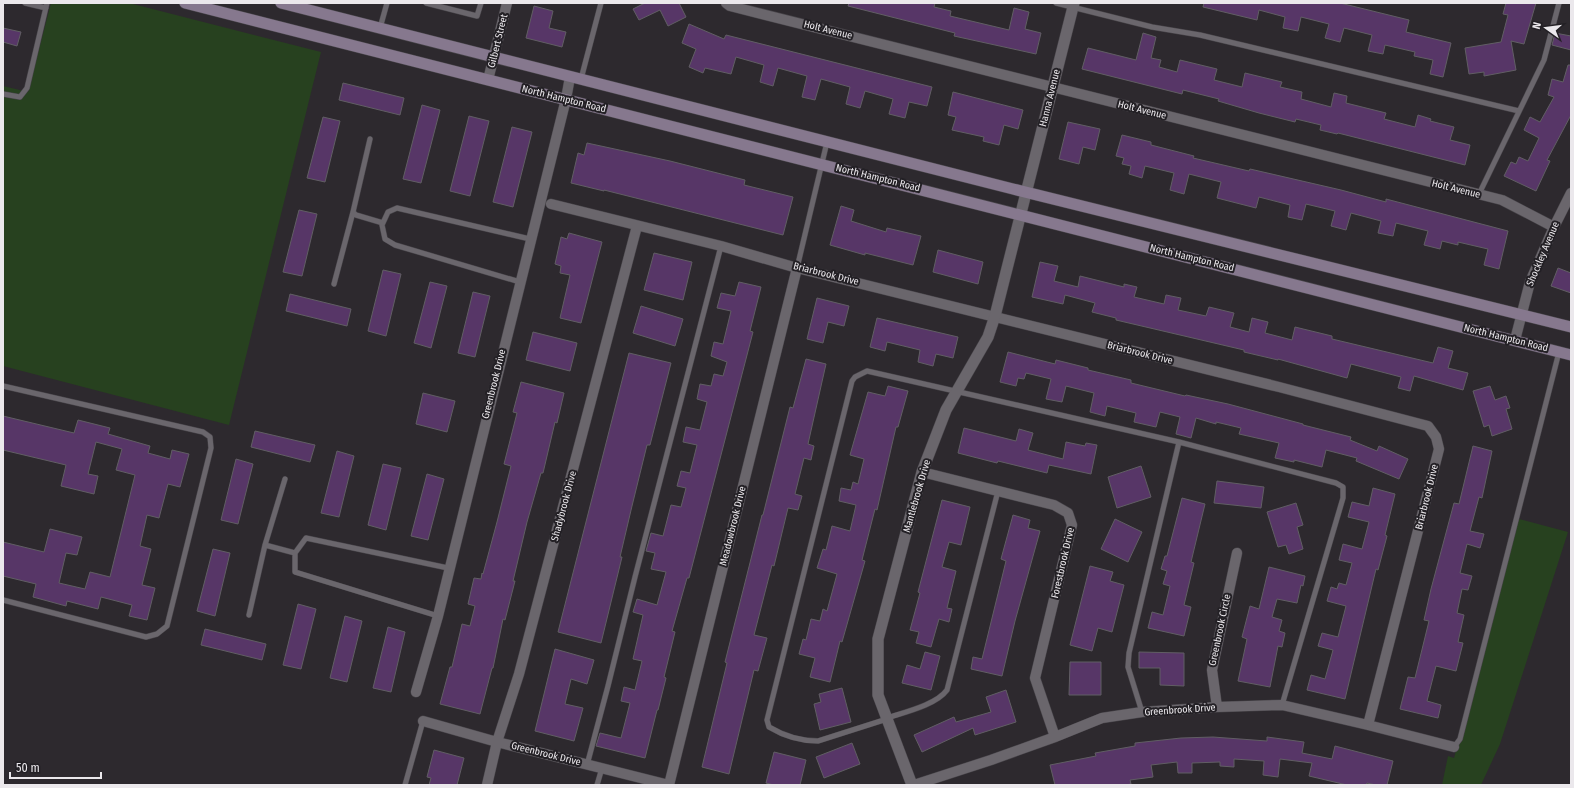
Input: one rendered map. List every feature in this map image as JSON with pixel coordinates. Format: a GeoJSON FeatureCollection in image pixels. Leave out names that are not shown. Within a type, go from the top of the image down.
{"type":"FeatureCollection","features":[{"type":"Feature","properties":{"kind":"main road","name":"North Hampton Road"},"geometry":{"type":"LineString","coordinates":[[185,3],[1571,355]]}},
{"type":"Feature","properties":{"kind":"main road"},"geometry":{"type":"LineString","coordinates":[[281,3],[1026,193],[1571,327]]}},
{"type":"Feature","properties":{"kind":"street","name":"Gilbert Street"},"geometry":{"type":"LineString","coordinates":[[488,80],[507,3]]}},
{"type":"Feature","properties":{"kind":"street","name":"Holt Avenue"},"geometry":{"type":"LineString","coordinates":[[726,3],[730,6],[858,37],[1053,88],[1502,200],[1554,227]]}},
{"type":"Feature","properties":{"kind":"street","name":"Hanna Avenue"},"geometry":{"type":"LineString","coordinates":[[1026,193],[1074,5]]}},
{"type":"Feature","properties":{"kind":"street","name":"Greenbrook Drive"},"geometry":{"type":"LineString","coordinates":[[416,692],[438,616],[448,568],[566,99],[570,76]]}},
{"type":"Feature","properties":{"kind":"street","name":"Mantlebrook Drive"},"geometry":{"type":"LineString","coordinates":[[913,785],[878,695],[878,639],[922,472],[946,410],[988,337],[995,316],[1026,193]]}},
{"type":"Feature","properties":{"kind":"street","name":"Shockley Avenue"},"geometry":{"type":"LineString","coordinates":[[1515,340],[1530,282],[1554,227],[1571,193]]}},
{"type":"Feature","properties":{"kind":"street","name":"Briarbrook Drive"},"geometry":{"type":"LineString","coordinates":[[551,204],[721,246],[797,268],[995,316],[1428,426],[1436,437],[1439,449],[1368,725]]}},
{"type":"Feature","properties":{"kind":"street","name":"Shadybrook Drive"},"geometry":{"type":"LineString","coordinates":[[487,785],[498,742],[519,674],[637,226]]}},
{"type":"Feature","properties":{"kind":"street","name":"Meadowbrook Drive"},"geometry":{"type":"LineString","coordinates":[[669,785],[797,268]]}},
{"type":"Feature","properties":{"kind":"street","name":"Forestbrook Drive"},"geometry":{"type":"LineString","coordinates":[[922,472],[1054,505],[1068,513],[1072,525],[1035,678],[1055,737]]}},
{"type":"Feature","properties":{"kind":"street","name":"Greenbrook Circle"},"geometry":{"type":"LineString","coordinates":[[1217,707],[1212,670],[1237,553]]}},
{"type":"Feature","properties":{"kind":"street","name":"Greenbrook Drive"},"geometry":{"type":"LineString","coordinates":[[913,785],[991,760],[1102,718],[1142,712],[1217,707],[1282,705],[1454,747]]}},
{"type":"Feature","properties":{"kind":"street","name":"Greenbrook Drive"},"geometry":{"type":"LineString","coordinates":[[423,721],[498,742],[669,785]]}},
{"type":"Feature","properties":{"kind":"lane"},"geometry":{"type":"LineString","coordinates":[[3,94],[20,97],[27,88],[47,5],[25,3]]}},
{"type":"Feature","properties":{"kind":"lane"},"geometry":{"type":"LineString","coordinates":[[380,28],[387,3]]}},
{"type":"Feature","properties":{"kind":"lane"},"geometry":{"type":"LineString","coordinates":[[426,3],[477,16],[481,3]]}},
{"type":"Feature","properties":{"kind":"lane"},"geometry":{"type":"LineString","coordinates":[[581,79],[601,3]]}},
{"type":"Feature","properties":{"kind":"lane"},"geometry":{"type":"LineString","coordinates":[[1056,3],[1074,5],[1152,27],[1216,39],[1519,111]]}},
{"type":"Feature","properties":{"kind":"lane"},"geometry":{"type":"LineString","coordinates":[[1479,194],[1544,60],[1559,3]]}},
{"type":"Feature","properties":{"kind":"lane"},"geometry":{"type":"LineString","coordinates":[[334,284],[370,139]]}},
{"type":"Feature","properties":{"kind":"lane"},"geometry":{"type":"LineString","coordinates":[[797,268],[827,142]]}},
{"type":"Feature","properties":{"kind":"lane"},"geometry":{"type":"LineString","coordinates":[[520,282],[395,244],[385,239],[382,225],[388,212],[397,208],[530,239]]}},
{"type":"Feature","properties":{"kind":"lane"},"geometry":{"type":"LineString","coordinates":[[353,212],[356,215],[383,223]]}},
{"type":"Feature","properties":{"kind":"lane"},"geometry":{"type":"LineString","coordinates":[[587,764],[721,246]]}},
{"type":"Feature","properties":{"kind":"lane"},"geometry":{"type":"LineString","coordinates":[[1454,747],[1460,739],[1559,352]]}},
{"type":"Feature","properties":{"kind":"lane"},"geometry":{"type":"LineString","coordinates":[[998,491],[947,690],[942,696],[931,702],[887,719],[818,741],[808,741],[780,734],[769,727],[767,720],[852,381],[855,377],[867,372],[1179,442],[1336,483],[1343,488],[1343,498],[1282,705]]}},
{"type":"Feature","properties":{"kind":"lane"},"geometry":{"type":"LineString","coordinates":[[3,386],[203,432],[210,437],[211,448],[166,626],[157,634],[146,637],[3,600]]}},
{"type":"Feature","properties":{"kind":"lane"},"geometry":{"type":"LineString","coordinates":[[1142,712],[1128,667],[1129,653],[1179,442]]}},
{"type":"Feature","properties":{"kind":"lane"},"geometry":{"type":"LineString","coordinates":[[249,615],[265,545],[285,479]]}},
{"type":"Feature","properties":{"kind":"lane"},"geometry":{"type":"LineString","coordinates":[[438,616],[295,572],[295,553],[306,538],[448,568]]}},
{"type":"Feature","properties":{"kind":"lane"},"geometry":{"type":"LineString","coordinates":[[265,545],[295,553]]}},
{"type":"Feature","properties":{"kind":"lane"},"geometry":{"type":"LineString","coordinates":[[405,785],[423,721]]}},
{"type":"Feature","properties":{"kind":"lane"},"geometry":{"type":"LineString","coordinates":[[597,785],[602,768]]}},
{"type":"Feature","properties":{"kind":"green space"},"geometry":{"type":"Polygon","coordinates":[[[51,3],[129,3],[321,52],[229,425],[3,366],[3,86],[28,92],[51,3]]]}},
{"type":"Feature","properties":{"kind":"green space"},"geometry":{"type":"Polygon","coordinates":[[[1519,519],[1568,532],[1500,744],[1481,785],[1442,785],[1448,756],[1454,758],[1519,519]]]}},
{"type":"Feature","properties":{"kind":"building"},"geometry":{"type":"Polygon","coordinates":[[[645,3],[679,3],[686,17],[668,26],[660,10],[639,20],[633,9],[645,3]]]}},
{"type":"Feature","properties":{"kind":"building"},"geometry":{"type":"Polygon","coordinates":[[[849,3],[935,3],[934,7],[951,11],[950,16],[1009,30],[1014,8],[1029,12],[1025,29],[1041,33],[1036,54],[954,36],[955,33],[848,6],[849,3]]]}},
{"type":"Feature","properties":{"kind":"building"},"geometry":{"type":"Polygon","coordinates":[[[1204,3],[1340,3],[1409,20],[1406,32],[1451,43],[1443,77],[1430,74],[1433,60],[1414,56],[1415,52],[1385,45],[1383,54],[1368,51],[1372,35],[1344,28],[1340,42],[1325,38],[1329,24],[1301,17],[1298,31],[1283,28],[1285,17],[1259,10],[1257,20],[1203,7],[1204,3]]]}},
{"type":"Feature","properties":{"kind":"building"},"geometry":{"type":"Polygon","coordinates":[[[1506,3],[1536,3],[1524,44],[1511,41],[1516,70],[1484,76],[1484,72],[1469,74],[1465,48],[1501,42],[1508,15],[1503,14],[1506,3]]]}},
{"type":"Feature","properties":{"kind":"building"},"geometry":{"type":"Polygon","coordinates":[[[534,6],[553,11],[549,28],[566,32],[562,47],[526,38],[534,6]]]}},
{"type":"Feature","properties":{"kind":"building"},"geometry":{"type":"Polygon","coordinates":[[[689,24],[724,39],[726,35],[932,87],[927,106],[909,102],[905,118],[889,114],[893,99],[865,91],[860,108],[846,104],[850,87],[821,79],[815,100],[802,97],[807,76],[778,68],[773,86],[760,82],[764,65],[736,57],[731,74],[705,68],[703,73],[689,67],[696,49],[682,43],[689,24]]]}},
{"type":"Feature","properties":{"kind":"building"},"geometry":{"type":"Polygon","coordinates":[[[3,28],[21,32],[17,46],[3,42],[3,28]]]}},
{"type":"Feature","properties":{"kind":"building"},"geometry":{"type":"Polygon","coordinates":[[[1143,33],[1156,37],[1151,58],[1161,60],[1159,67],[1177,72],[1180,60],[1217,69],[1214,80],[1242,87],[1245,73],[1282,82],[1280,87],[1302,92],[1301,99],[1331,107],[1334,93],[1347,96],[1346,103],[1386,113],[1384,119],[1415,127],[1418,115],[1431,119],[1430,121],[1454,127],[1450,140],[1470,145],[1465,165],[1338,133],[1320,130],[1321,125],[1296,119],[1295,122],[1259,113],[1218,101],[1219,99],[1183,90],[1182,94],[1082,69],[1088,48],[1136,60],[1143,33]]]}},
{"type":"Feature","properties":{"kind":"building"},"geometry":{"type":"Polygon","coordinates":[[[1555,33],[1571,36],[1571,50],[1552,45],[1555,33]]]}},
{"type":"Feature","properties":{"kind":"building"},"geometry":{"type":"Polygon","coordinates":[[[1568,65],[1571,65],[1571,115],[1547,160],[1550,161],[1536,191],[1504,176],[1511,162],[1516,164],[1519,157],[1528,161],[1539,138],[1524,130],[1530,117],[1540,122],[1554,97],[1548,95],[1552,79],[1563,82],[1568,65]]]}},
{"type":"Feature","properties":{"kind":"building"},"geometry":{"type":"Polygon","coordinates":[[[343,83],[404,98],[400,115],[339,100],[343,83]]]}},
{"type":"Feature","properties":{"kind":"building"},"geometry":{"type":"Polygon","coordinates":[[[953,92],[1023,110],[1018,129],[1004,125],[999,145],[983,141],[984,137],[952,130],[956,117],[948,115],[953,92]]]}},
{"type":"Feature","properties":{"kind":"building"},"geometry":{"type":"Polygon","coordinates":[[[422,105],[440,110],[421,183],[403,179],[422,105]]]}},
{"type":"Feature","properties":{"kind":"building"},"geometry":{"type":"Polygon","coordinates":[[[469,116],[489,121],[470,196],[450,191],[469,116]]]}},
{"type":"Feature","properties":{"kind":"building"},"geometry":{"type":"Polygon","coordinates":[[[323,117],[340,121],[325,182],[307,178],[323,117]]]}},
{"type":"Feature","properties":{"kind":"building"},"geometry":{"type":"Polygon","coordinates":[[[1068,122],[1100,129],[1095,150],[1083,147],[1079,164],[1059,159],[1068,122]]]}},
{"type":"Feature","properties":{"kind":"building"},"geometry":{"type":"Polygon","coordinates":[[[512,127],[532,132],[513,207],[493,202],[512,127]]]}},
{"type":"Feature","properties":{"kind":"building"},"geometry":{"type":"Polygon","coordinates":[[[1122,135],[1151,142],[1151,145],[1194,156],[1193,158],[1249,171],[1250,169],[1386,202],[1386,199],[1508,231],[1499,269],[1484,265],[1488,249],[1458,242],[1458,245],[1442,241],[1440,249],[1424,245],[1428,231],[1396,223],[1393,236],[1378,233],[1381,221],[1351,213],[1346,230],[1331,226],[1335,211],[1306,204],[1302,220],[1288,217],[1290,205],[1259,197],[1256,208],[1217,198],[1221,182],[1189,174],[1184,194],[1170,190],[1174,173],[1145,166],[1142,178],[1129,174],[1131,166],[1122,164],[1124,158],[1116,156],[1122,135]]]}},
{"type":"Feature","properties":{"kind":"building"},"geometry":{"type":"Polygon","coordinates":[[[587,143],[670,161],[745,180],[744,185],[793,197],[783,235],[571,183],[578,153],[584,155],[587,143]]]}},
{"type":"Feature","properties":{"kind":"building"},"geometry":{"type":"Polygon","coordinates":[[[841,206],[854,210],[851,221],[886,232],[887,228],[921,236],[913,265],[865,253],[865,255],[830,245],[841,206]]]}},
{"type":"Feature","properties":{"kind":"building"},"geometry":{"type":"Polygon","coordinates":[[[299,210],[317,214],[302,276],[283,272],[299,210]]]}},
{"type":"Feature","properties":{"kind":"building"},"geometry":{"type":"Polygon","coordinates":[[[569,233],[602,242],[581,323],[560,318],[570,275],[560,273],[561,266],[555,264],[561,237],[567,239],[569,233]]]}},
{"type":"Feature","properties":{"kind":"building"},"geometry":{"type":"Polygon","coordinates":[[[938,250],[983,262],[978,284],[933,272],[938,250]]]}},
{"type":"Feature","properties":{"kind":"building"},"geometry":{"type":"Polygon","coordinates":[[[654,253],[692,262],[683,300],[644,290],[654,253]]]}},
{"type":"Feature","properties":{"kind":"building"},"geometry":{"type":"Polygon","coordinates":[[[1040,262],[1058,266],[1054,281],[1078,287],[1080,276],[1124,287],[1124,284],[1137,287],[1134,297],[1164,304],[1166,295],[1181,298],[1178,310],[1206,316],[1209,307],[1234,313],[1230,327],[1249,332],[1252,318],[1268,322],[1265,333],[1292,340],[1295,327],[1332,336],[1332,339],[1433,363],[1438,347],[1453,351],[1448,368],[1468,373],[1463,390],[1414,376],[1410,391],[1398,388],[1401,377],[1351,364],[1347,378],[1278,359],[1244,352],[1244,350],[1116,320],[1116,318],[1092,312],[1095,303],[1065,295],[1063,304],[1032,297],[1040,262]]]}},
{"type":"Feature","properties":{"kind":"building"},"geometry":{"type":"Polygon","coordinates":[[[1558,268],[1571,273],[1571,293],[1551,286],[1558,268]]]}},
{"type":"Feature","properties":{"kind":"building"},"geometry":{"type":"Polygon","coordinates":[[[383,270],[401,274],[386,336],[368,331],[383,270]]]}},
{"type":"Feature","properties":{"kind":"building"},"geometry":{"type":"Polygon","coordinates":[[[430,282],[447,286],[431,348],[414,343],[430,282]]]}},
{"type":"Feature","properties":{"kind":"building"},"geometry":{"type":"Polygon","coordinates":[[[739,282],[761,287],[750,331],[753,332],[689,578],[687,578],[672,631],[675,632],[664,677],[666,678],[645,758],[596,746],[600,733],[621,738],[630,703],[621,701],[624,687],[635,690],[642,661],[633,659],[643,615],[633,612],[637,599],[657,605],[666,572],[651,569],[655,553],[646,551],[651,533],[663,536],[671,505],[681,507],[686,488],[677,486],[681,471],[690,473],[697,445],[683,442],[686,427],[700,430],[707,402],[697,399],[700,384],[711,386],[714,374],[723,376],[727,362],[711,356],[714,342],[723,344],[731,311],[717,308],[721,293],[735,296],[739,282]]]}},
{"type":"Feature","properties":{"kind":"building"},"geometry":{"type":"Polygon","coordinates":[[[473,292],[490,296],[475,357],[458,353],[473,292]]]}},
{"type":"Feature","properties":{"kind":"building"},"geometry":{"type":"Polygon","coordinates":[[[290,294],[351,309],[347,326],[286,311],[290,294]]]}},
{"type":"Feature","properties":{"kind":"building"},"geometry":{"type":"Polygon","coordinates":[[[817,298],[849,306],[844,326],[828,322],[823,343],[807,339],[817,298]]]}},
{"type":"Feature","properties":{"kind":"building"},"geometry":{"type":"Polygon","coordinates":[[[641,306],[683,319],[675,346],[633,333],[641,306]]]}},
{"type":"Feature","properties":{"kind":"building"},"geometry":{"type":"Polygon","coordinates":[[[877,318],[958,337],[953,358],[936,354],[933,366],[918,362],[920,350],[887,342],[885,351],[870,347],[877,318]]]}},
{"type":"Feature","properties":{"kind":"building"},"geometry":{"type":"Polygon","coordinates":[[[533,332],[577,343],[570,371],[526,360],[533,332]]]}},
{"type":"Feature","properties":{"kind":"building"},"geometry":{"type":"Polygon","coordinates":[[[1008,352],[1055,364],[1056,360],[1088,368],[1088,370],[1131,380],[1131,383],[1185,396],[1228,404],[1303,424],[1351,437],[1350,440],[1377,451],[1379,446],[1408,459],[1399,479],[1356,461],[1357,458],[1326,450],[1322,467],[1294,460],[1294,462],[1275,458],[1279,443],[1239,434],[1241,428],[1216,422],[1216,424],[1196,418],[1191,438],[1176,434],[1180,417],[1160,412],[1156,427],[1134,422],[1136,413],[1107,406],[1105,416],[1090,412],[1094,393],[1066,386],[1062,402],[1046,399],[1051,379],[1026,373],[1024,379],[1018,378],[1016,386],[1000,382],[1008,352]]]}},
{"type":"Feature","properties":{"kind":"building"},"geometry":{"type":"Polygon","coordinates":[[[629,353],[671,363],[650,445],[647,445],[601,643],[558,632],[629,353]]]}},
{"type":"Feature","properties":{"kind":"building"},"geometry":{"type":"Polygon","coordinates":[[[806,359],[826,364],[808,444],[814,446],[811,460],[804,458],[795,494],[802,496],[798,510],[788,508],[774,566],[772,565],[754,635],[767,638],[758,671],[754,670],[729,774],[702,767],[727,663],[725,662],[762,515],[790,407],[793,408],[806,359]]]}},
{"type":"Feature","properties":{"kind":"building"},"geometry":{"type":"Polygon","coordinates":[[[521,382],[564,393],[557,423],[555,422],[543,473],[541,473],[527,522],[513,581],[515,581],[505,620],[503,619],[493,668],[480,714],[440,704],[450,667],[452,667],[462,624],[470,626],[475,606],[468,604],[474,578],[481,579],[497,522],[511,466],[504,464],[517,413],[513,412],[521,382]]]}},
{"type":"Feature","properties":{"kind":"building"},"geometry":{"type":"Polygon","coordinates":[[[888,386],[908,391],[898,427],[896,427],[877,510],[875,509],[862,560],[865,561],[842,642],[840,641],[830,682],[810,677],[815,658],[799,654],[803,639],[806,640],[811,619],[820,621],[823,609],[827,611],[837,574],[817,568],[823,549],[826,550],[832,526],[850,531],[856,505],[839,501],[841,488],[851,490],[853,482],[858,484],[864,459],[850,455],[868,392],[885,396],[888,386]]]}},
{"type":"Feature","properties":{"kind":"building"},"geometry":{"type":"Polygon","coordinates":[[[1490,386],[1495,400],[1506,396],[1510,408],[1506,409],[1512,429],[1492,436],[1489,425],[1484,427],[1473,391],[1490,386]]]}},
{"type":"Feature","properties":{"kind":"building"},"geometry":{"type":"Polygon","coordinates":[[[423,393],[455,401],[447,432],[416,424],[423,393]]]}},
{"type":"Feature","properties":{"kind":"building"},"geometry":{"type":"Polygon","coordinates":[[[3,416],[74,433],[78,420],[110,428],[108,434],[150,446],[148,453],[170,459],[172,450],[189,454],[180,487],[168,484],[159,518],[147,515],[140,546],[151,549],[142,585],[155,588],[147,620],[129,616],[132,605],[101,597],[98,609],[67,601],[66,606],[33,597],[36,584],[3,576],[3,542],[44,552],[50,529],[82,537],[77,555],[66,553],[59,583],[85,589],[90,572],[110,577],[135,475],[116,470],[122,449],[96,442],[88,474],[98,476],[94,494],[61,486],[66,465],[3,450],[3,416]]]}},
{"type":"Feature","properties":{"kind":"building"},"geometry":{"type":"Polygon","coordinates":[[[964,428],[1016,441],[1019,429],[1033,433],[1028,450],[1063,459],[1066,442],[1085,446],[1086,443],[1097,445],[1091,474],[1049,465],[1047,473],[998,461],[997,463],[958,453],[964,428]]]}},
{"type":"Feature","properties":{"kind":"building"},"geometry":{"type":"Polygon","coordinates":[[[255,431],[315,445],[310,462],[251,447],[255,431]]]}},
{"type":"Feature","properties":{"kind":"building"},"geometry":{"type":"Polygon","coordinates":[[[1473,446],[1492,451],[1482,498],[1479,497],[1470,531],[1484,534],[1480,548],[1467,544],[1460,573],[1472,576],[1468,590],[1462,589],[1457,613],[1464,615],[1458,642],[1463,643],[1456,671],[1436,666],[1427,701],[1441,705],[1438,718],[1400,709],[1408,677],[1415,678],[1429,621],[1424,620],[1431,589],[1454,503],[1459,504],[1473,446]]]}},
{"type":"Feature","properties":{"kind":"building"},"geometry":{"type":"Polygon","coordinates":[[[337,451],[354,456],[339,517],[321,513],[337,451]]]}},
{"type":"Feature","properties":{"kind":"building"},"geometry":{"type":"Polygon","coordinates":[[[236,459],[253,464],[238,524],[221,520],[236,459]]]}},
{"type":"Feature","properties":{"kind":"building"},"geometry":{"type":"Polygon","coordinates":[[[383,464],[401,468],[386,530],[368,525],[383,464]]]}},
{"type":"Feature","properties":{"kind":"building"},"geometry":{"type":"Polygon","coordinates":[[[1141,466],[1151,497],[1117,508],[1108,477],[1141,466]]]}},
{"type":"Feature","properties":{"kind":"building"},"geometry":{"type":"Polygon","coordinates":[[[427,474],[444,479],[428,540],[411,536],[427,474]]]}},
{"type":"Feature","properties":{"kind":"building"},"geometry":{"type":"Polygon","coordinates":[[[1217,481],[1264,487],[1261,508],[1214,503],[1217,481]]]}},
{"type":"Feature","properties":{"kind":"building"},"geometry":{"type":"Polygon","coordinates":[[[1373,488],[1395,494],[1385,535],[1387,536],[1378,570],[1376,569],[1345,699],[1307,690],[1311,675],[1325,679],[1333,650],[1318,646],[1322,633],[1338,637],[1346,606],[1327,601],[1331,587],[1337,589],[1339,583],[1346,585],[1352,563],[1339,560],[1343,544],[1362,549],[1369,522],[1348,517],[1352,502],[1369,506],[1373,488]]]}},
{"type":"Feature","properties":{"kind":"building"},"geometry":{"type":"Polygon","coordinates":[[[1182,498],[1205,504],[1191,562],[1194,563],[1184,605],[1191,607],[1184,636],[1148,628],[1152,612],[1163,615],[1170,586],[1163,584],[1167,571],[1161,569],[1165,556],[1167,556],[1182,498]]]}},
{"type":"Feature","properties":{"kind":"building"},"geometry":{"type":"Polygon","coordinates":[[[942,500],[970,507],[961,545],[949,542],[942,567],[956,571],[947,608],[952,609],[949,622],[939,619],[931,647],[916,643],[919,632],[910,630],[920,593],[918,592],[942,500]]]}},
{"type":"Feature","properties":{"kind":"building"},"geometry":{"type":"Polygon","coordinates":[[[1296,503],[1303,525],[1297,527],[1303,549],[1289,554],[1286,545],[1278,547],[1267,512],[1296,503]]]}},
{"type":"Feature","properties":{"kind":"building"},"geometry":{"type":"Polygon","coordinates":[[[1013,515],[1030,520],[1028,528],[1040,531],[1015,621],[1002,676],[971,669],[973,657],[982,659],[1006,561],[1001,559],[1013,515]]]}},
{"type":"Feature","properties":{"kind":"building"},"geometry":{"type":"Polygon","coordinates":[[[1115,519],[1142,532],[1128,562],[1101,549],[1115,519]]]}},
{"type":"Feature","properties":{"kind":"building"},"geometry":{"type":"Polygon","coordinates":[[[213,549],[230,553],[215,616],[197,611],[213,549]]]}},
{"type":"Feature","properties":{"kind":"building"},"geometry":{"type":"Polygon","coordinates":[[[1090,566],[1113,572],[1110,581],[1124,585],[1112,632],[1098,628],[1092,651],[1070,645],[1090,566]]]}},
{"type":"Feature","properties":{"kind":"building"},"geometry":{"type":"Polygon","coordinates":[[[1269,567],[1305,576],[1303,586],[1301,585],[1297,603],[1277,599],[1272,617],[1282,620],[1279,631],[1285,633],[1282,647],[1278,646],[1270,687],[1238,681],[1247,639],[1242,637],[1250,606],[1259,609],[1269,567]]]}},
{"type":"Feature","properties":{"kind":"building"},"geometry":{"type":"Polygon","coordinates":[[[298,604],[316,609],[301,669],[283,665],[298,604]]]}},
{"type":"Feature","properties":{"kind":"building"},"geometry":{"type":"Polygon","coordinates":[[[345,616],[362,621],[347,682],[330,678],[345,616]]]}},
{"type":"Feature","properties":{"kind":"building"},"geometry":{"type":"Polygon","coordinates":[[[388,627],[405,632],[391,692],[373,688],[388,627]]]}},
{"type":"Feature","properties":{"kind":"building"},"geometry":{"type":"Polygon","coordinates":[[[205,629],[266,644],[262,660],[201,645],[205,629]]]}},
{"type":"Feature","properties":{"kind":"building"},"geometry":{"type":"Polygon","coordinates":[[[555,649],[594,660],[587,684],[571,679],[565,704],[583,708],[574,741],[535,731],[555,649]]]}},
{"type":"Feature","properties":{"kind":"building"},"geometry":{"type":"Polygon","coordinates":[[[925,652],[940,656],[931,690],[902,683],[907,665],[920,669],[925,652]]]}},
{"type":"Feature","properties":{"kind":"building"},"geometry":{"type":"Polygon","coordinates":[[[1139,652],[1184,653],[1184,686],[1160,685],[1160,668],[1139,668],[1139,652]]]}},
{"type":"Feature","properties":{"kind":"building"},"geometry":{"type":"Polygon","coordinates":[[[1070,662],[1101,662],[1101,695],[1069,695],[1070,662]]]}},
{"type":"Feature","properties":{"kind":"building"},"geometry":{"type":"Polygon","coordinates":[[[842,688],[851,722],[820,730],[814,704],[821,702],[819,694],[842,688]]]}},
{"type":"Feature","properties":{"kind":"building"},"geometry":{"type":"Polygon","coordinates":[[[1006,690],[1016,722],[975,735],[973,728],[922,752],[914,735],[954,717],[956,722],[991,712],[986,697],[1006,690]]]}},
{"type":"Feature","properties":{"kind":"building"},"geometry":{"type":"Polygon","coordinates":[[[1213,737],[1267,741],[1267,737],[1304,742],[1302,753],[1332,759],[1335,746],[1393,761],[1387,785],[1367,783],[1366,785],[1347,785],[1309,776],[1312,763],[1280,759],[1278,777],[1263,775],[1264,761],[1234,759],[1234,767],[1220,766],[1220,762],[1192,763],[1192,773],[1178,773],[1177,762],[1151,765],[1153,777],[1130,780],[1131,784],[1125,785],[1055,785],[1050,765],[1096,756],[1095,753],[1135,746],[1135,743],[1181,738],[1213,737]]]}},
{"type":"Feature","properties":{"kind":"building"},"geometry":{"type":"Polygon","coordinates":[[[852,743],[860,764],[824,778],[816,757],[852,743]]]}},
{"type":"Feature","properties":{"kind":"building"},"geometry":{"type":"Polygon","coordinates":[[[434,750],[464,758],[457,785],[429,785],[431,778],[427,777],[434,750]]]}},
{"type":"Feature","properties":{"kind":"building"},"geometry":{"type":"Polygon","coordinates":[[[774,752],[806,760],[800,785],[774,785],[766,783],[774,752]]]}}]}
